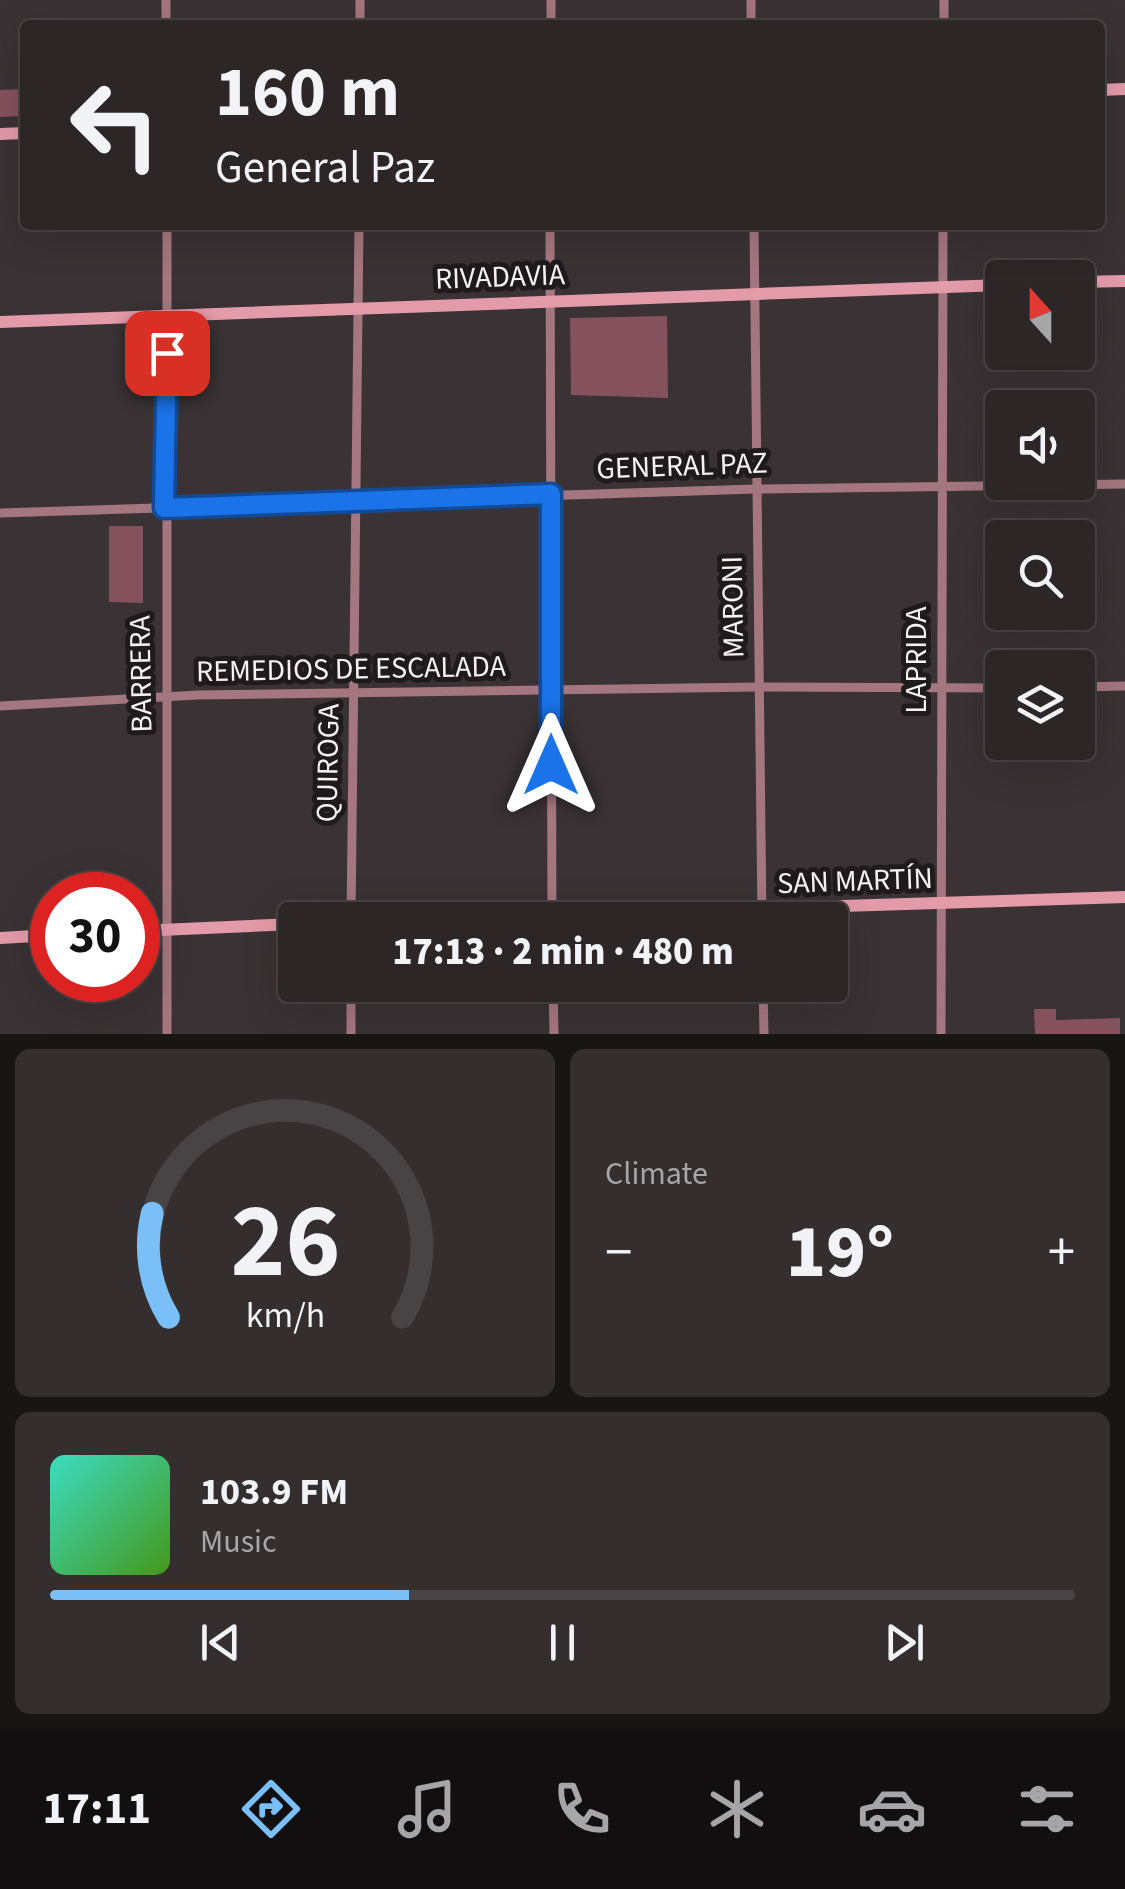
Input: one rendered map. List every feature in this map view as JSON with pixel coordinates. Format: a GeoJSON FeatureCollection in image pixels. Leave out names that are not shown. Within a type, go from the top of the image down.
{"type":"FeatureCollection","features":[{"type":"Feature","properties":{"kind":"main road"},"geometry":{"type":"LineString","coordinates":[[1095,282],[1125,281]]}},
{"type":"Feature","properties":{"kind":"main road","name":"RIVADAVIA"},"geometry":{"type":"LineString","coordinates":[[0,322],[985,286]]}},
{"type":"Feature","properties":{"kind":"main road","name":"SAN MARTÍN"},"geometry":{"type":"LineString","coordinates":[[848,909],[1125,897]]}},
{"type":"Feature","properties":{"kind":"main road"},"geometry":{"type":"LineString","coordinates":[[160,930],[278,925]]}},
{"type":"Feature","properties":{"kind":"main road"},"geometry":{"type":"LineString","coordinates":[[0,938],[30,937]]}},
{"type":"Feature","properties":{"kind":"street","name":"BARRERA"},"geometry":{"type":"LineString","coordinates":[[167,230],[164,508],[168,1034]]}},
{"type":"Feature","properties":{"kind":"street","name":"QUIROGA"},"geometry":{"type":"LineString","coordinates":[[350,902],[359,230]]}},
{"type":"Feature","properties":{"kind":"street"},"geometry":{"type":"LineString","coordinates":[[550,230],[552,902]]}},
{"type":"Feature","properties":{"kind":"street","name":"MARONI"},"geometry":{"type":"LineString","coordinates":[[754,230],[762,902]]}},
{"type":"Feature","properties":{"kind":"street","name":"LAPRIDA"},"geometry":{"type":"LineString","coordinates":[[941,1034],[944,230]]}},
{"type":"Feature","properties":{"kind":"street","name":"GENERAL PAZ"},"geometry":{"type":"LineString","coordinates":[[0,513],[551,494],[1125,484]]}},
{"type":"Feature","properties":{"kind":"street"},"geometry":{"type":"LineString","coordinates":[[1095,687],[1125,686]]}},
{"type":"Feature","properties":{"kind":"street","name":"REMEDIOS DE ESCALADA"},"geometry":{"type":"LineString","coordinates":[[0,706],[166,697],[759,687],[985,688]]}},
{"type":"Feature","properties":{"kind":"street"},"geometry":{"type":"LineString","coordinates":[[351,1002],[352,1034]]}},
{"type":"Feature","properties":{"kind":"street"},"geometry":{"type":"LineString","coordinates":[[553,1002],[554,1034]]}},
{"type":"Feature","properties":{"kind":"street"},"geometry":{"type":"LineString","coordinates":[[764,1002],[764,1034]]}},
{"type":"Feature","properties":{"kind":"building"},"geometry":{"type":"Polygon","coordinates":[[[20,89],[20,116],[0,117],[0,90],[20,89]]]}},
{"type":"Feature","properties":{"kind":"building"},"geometry":{"type":"Polygon","coordinates":[[[667,316],[668,398],[571,395],[570,318],[667,316]]]}},
{"type":"Feature","properties":{"kind":"building"},"geometry":{"type":"Polygon","coordinates":[[[109,526],[143,526],[143,603],[109,602],[109,526]]]}},
{"type":"Feature","properties":{"kind":"building"},"geometry":{"type":"Polygon","coordinates":[[[1034,1009],[1056,1009],[1056,1020],[1120,1018],[1120,1034],[1035,1034],[1034,1009]]]}},
{"type":"Feature","properties":{"kind":"route"},"geometry":{"type":"LineString","coordinates":[[167,353],[164,508],[551,494],[551,765]]}}]}
